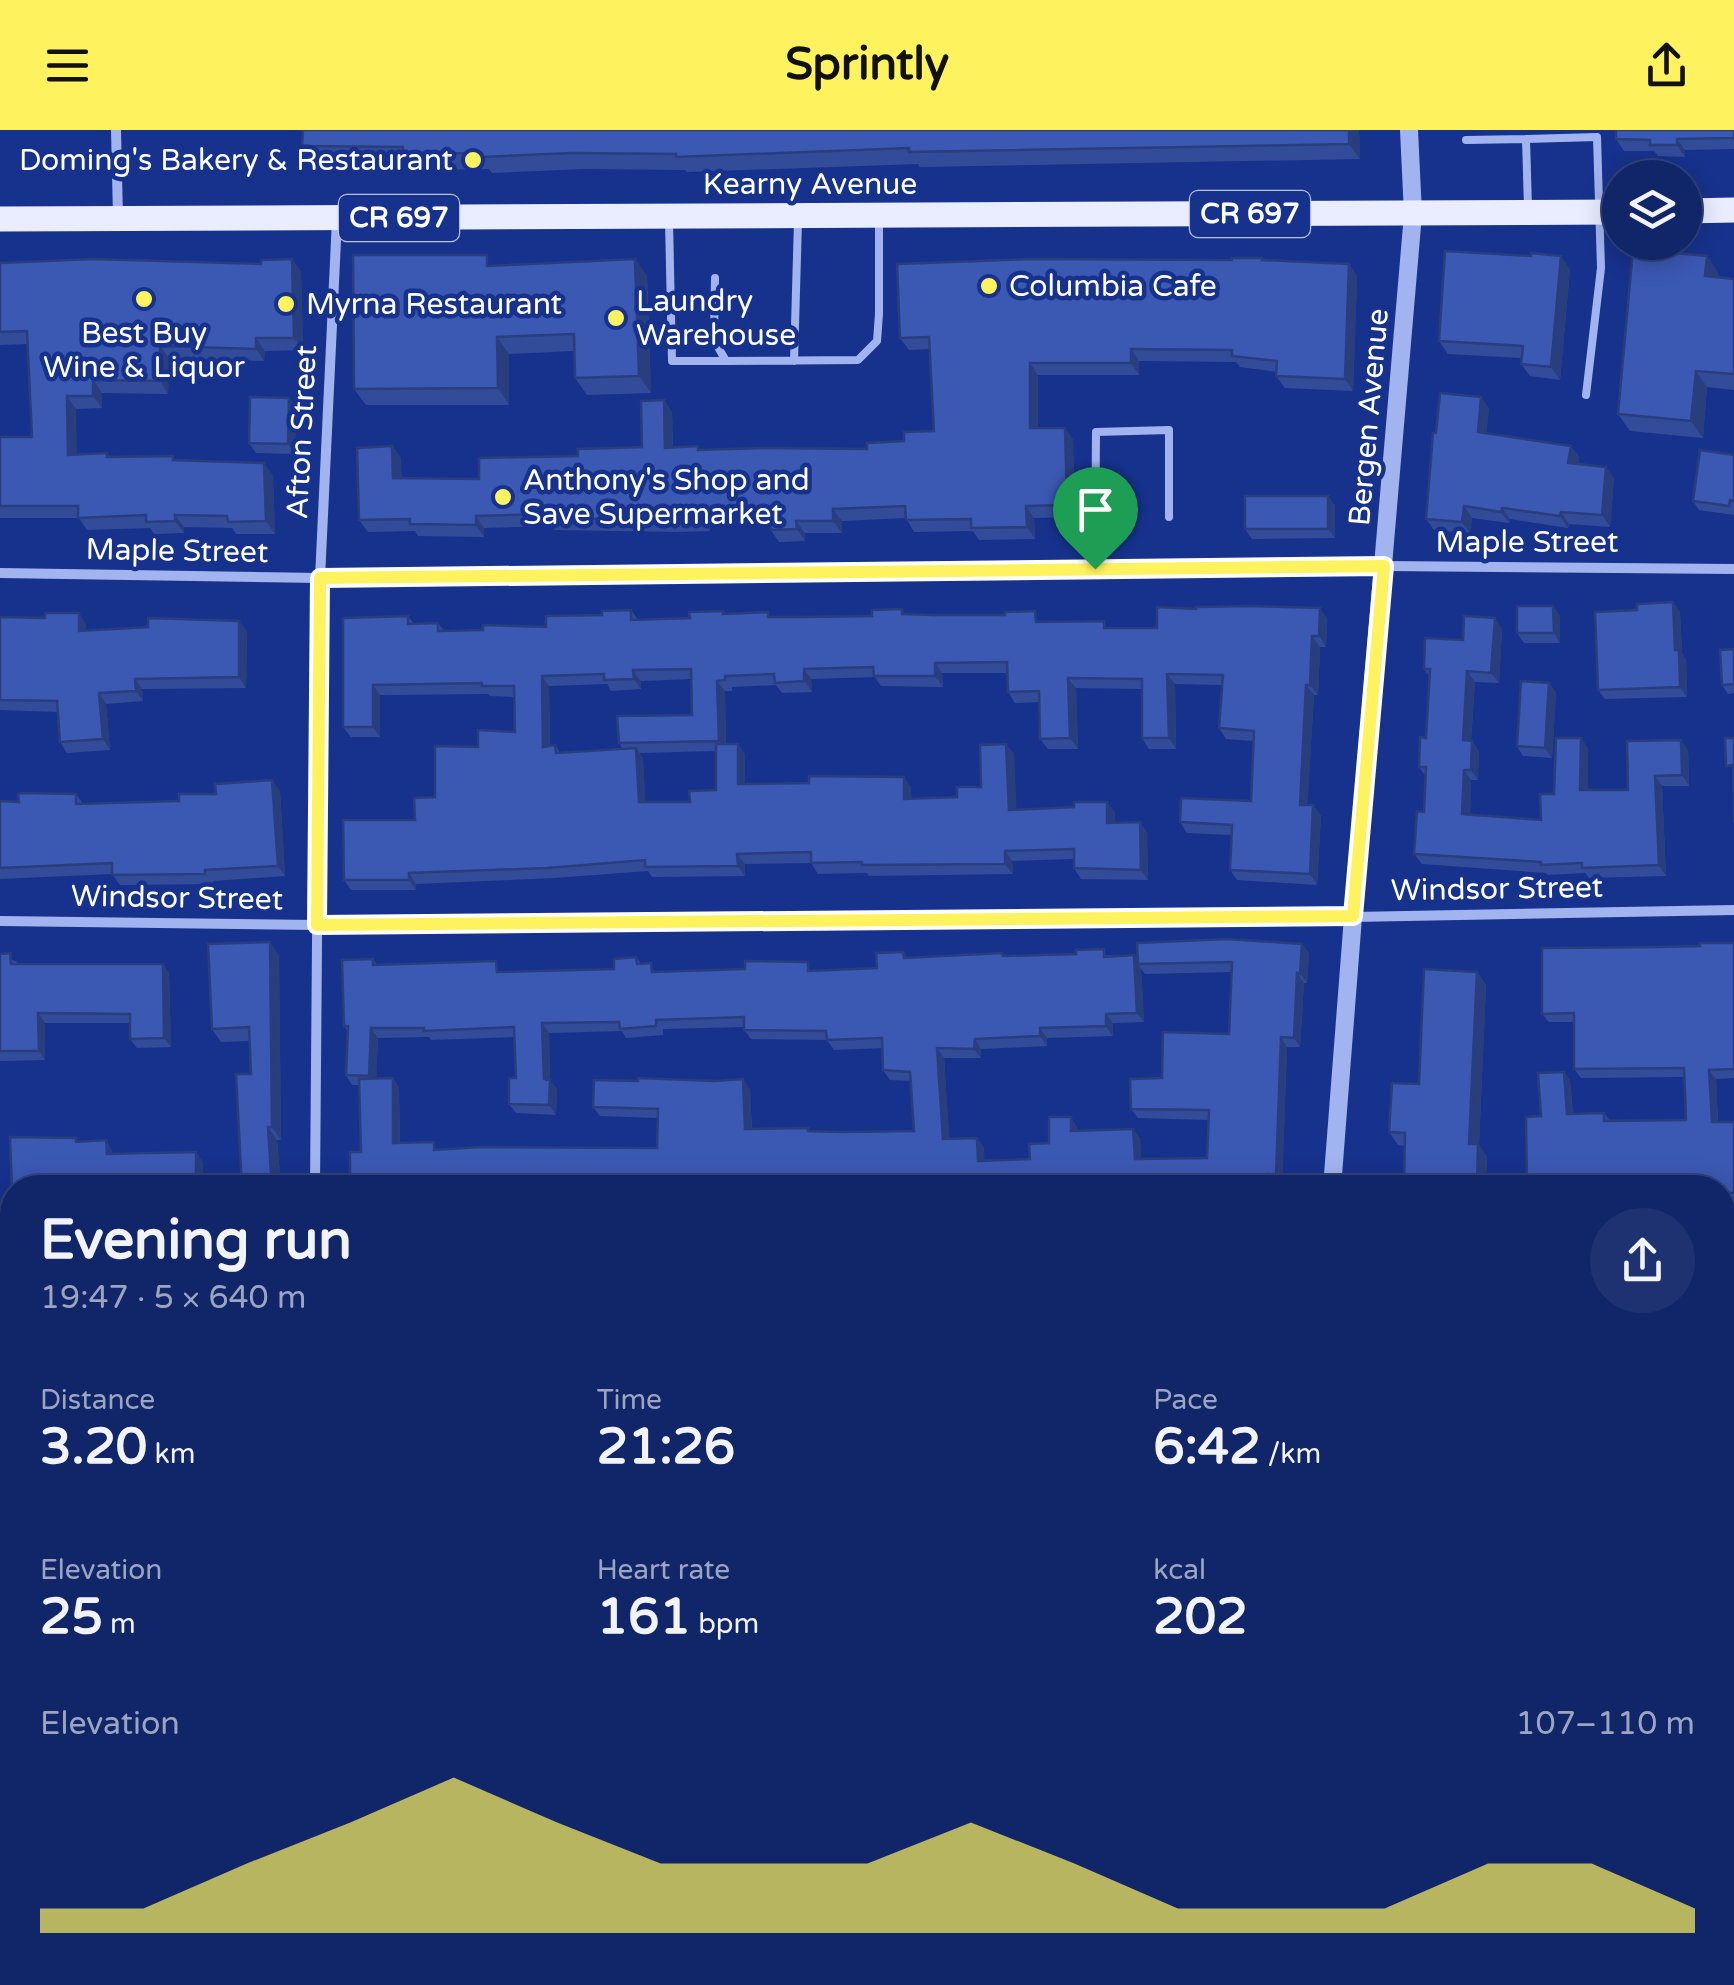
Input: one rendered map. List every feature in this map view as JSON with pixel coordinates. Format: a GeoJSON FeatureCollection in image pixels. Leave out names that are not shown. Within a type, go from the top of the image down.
{"type":"FeatureCollection","features":[{"type":"Feature","properties":{"kind":"main road"},"geometry":{"type":"LineString","coordinates":[[1702,211],[1734,210]]}},
{"type":"Feature","properties":{"kind":"main road","name":"Kearny Avenue"},"geometry":{"type":"LineString","coordinates":[[0,219],[1602,212]]}},
{"type":"Feature","properties":{"kind":"street"},"geometry":{"type":"LineString","coordinates":[[116,130],[118,218]]}},
{"type":"Feature","properties":{"kind":"street","name":"Bergen Avenue"},"geometry":{"type":"LineString","coordinates":[[1333,1175],[1413,214],[1409,130]]}},
{"type":"Feature","properties":{"kind":"street","name":"Afton Street"},"geometry":{"type":"LineString","coordinates":[[315,1175],[320,578],[337,218]]}},
{"type":"Feature","properties":{"kind":"street","name":"Maple Street"},"geometry":{"type":"LineString","coordinates":[[0,574],[320,578],[1384,566],[1734,568]]}},
{"type":"Feature","properties":{"kind":"street","name":"Windsor Street"},"geometry":{"type":"LineString","coordinates":[[0,921],[317,925],[1734,910]]}},
{"type":"Feature","properties":{"kind":"lane"},"geometry":{"type":"LineString","coordinates":[[1466,140],[1597,136],[1602,165]]}},
{"type":"Feature","properties":{"kind":"lane"},"geometry":{"type":"LineString","coordinates":[[1526,139],[1528,212]]}},
{"type":"Feature","properties":{"kind":"lane"},"geometry":{"type":"LineString","coordinates":[[669,216],[672,361],[794,361],[858,360],[877,342],[879,216]]}},
{"type":"Feature","properties":{"kind":"lane"},"geometry":{"type":"LineString","coordinates":[[794,361],[798,216]]}},
{"type":"Feature","properties":{"kind":"lane"},"geometry":{"type":"LineString","coordinates":[[1586,395],[1603,260]]}},
{"type":"Feature","properties":{"kind":"lane"},"geometry":{"type":"LineString","coordinates":[[716,278],[714,340],[726,361]]}},
{"type":"Feature","properties":{"kind":"lane"},"geometry":{"type":"LineString","coordinates":[[1095,569],[1096,432],[1168,430],[1168,517]]}},
{"type":"Feature","properties":{"kind":"building"},"geometry":{"type":"Polygon","coordinates":[[[303,130],[1349,130],[1349,144],[481,157],[481,153],[403,154],[403,147],[302,146],[303,130]]]}},
{"type":"Feature","properties":{"kind":"building"},"geometry":{"type":"Polygon","coordinates":[[[1616,130],[1734,130],[1734,138],[1677,139],[1677,145],[1650,145],[1650,140],[1616,139],[1616,130]]]}},
{"type":"Feature","properties":{"kind":"building"},"geometry":{"type":"Polygon","coordinates":[[[1445,251],[1561,256],[1551,367],[1521,364],[1523,346],[1439,341],[1445,251]]]}},
{"type":"Feature","properties":{"kind":"building"},"geometry":{"type":"Polygon","coordinates":[[[353,255],[487,255],[487,266],[635,259],[639,376],[575,378],[574,334],[497,337],[498,388],[354,389],[353,255]]]}},
{"type":"Feature","properties":{"kind":"building"},"geometry":{"type":"Polygon","coordinates":[[[1702,256],[1707,256],[1705,276],[1734,279],[1734,374],[1696,371],[1691,421],[1618,414],[1632,260],[1702,260],[1702,256]]]}},
{"type":"Feature","properties":{"kind":"building"},"geometry":{"type":"Polygon","coordinates":[[[1232,258],[1349,264],[1345,379],[1276,376],[1277,361],[1232,356],[1232,350],[1131,349],[1131,363],[1030,363],[1030,428],[1065,428],[1067,505],[1026,506],[1027,527],[971,528],[971,519],[906,520],[905,506],[833,509],[833,521],[796,521],[797,529],[771,530],[770,511],[701,512],[701,519],[669,520],[546,518],[546,514],[476,516],[476,525],[410,524],[410,519],[359,520],[357,448],[392,446],[393,478],[479,479],[479,458],[578,456],[578,449],[642,447],[641,401],[664,400],[665,448],[867,449],[867,443],[904,441],[904,432],[934,431],[929,337],[900,338],[897,264],[1232,258]]]}},
{"type":"Feature","properties":{"kind":"building"},"geometry":{"type":"Polygon","coordinates":[[[93,259],[261,264],[261,260],[292,259],[294,338],[256,338],[256,349],[160,346],[160,381],[93,380],[93,396],[67,396],[68,455],[107,453],[107,457],[173,456],[173,460],[264,463],[266,521],[228,522],[227,516],[175,515],[175,521],[146,522],[146,515],[78,518],[78,506],[0,506],[0,437],[32,437],[27,331],[0,332],[0,263],[93,259]]]}},
{"type":"Feature","properties":{"kind":"building"},"geometry":{"type":"Polygon","coordinates":[[[1440,393],[1481,397],[1478,432],[1571,446],[1568,463],[1606,467],[1602,515],[1561,512],[1560,516],[1464,506],[1462,522],[1426,519],[1440,393]]]}},
{"type":"Feature","properties":{"kind":"building"},"geometry":{"type":"Polygon","coordinates":[[[250,397],[289,398],[288,444],[249,443],[250,397]]]}},
{"type":"Feature","properties":{"kind":"building"},"geometry":{"type":"Polygon","coordinates":[[[1700,450],[1734,455],[1734,501],[1730,500],[1729,506],[1693,501],[1700,450]]]}},
{"type":"Feature","properties":{"kind":"building"},"geometry":{"type":"Polygon","coordinates":[[[1245,496],[1328,496],[1328,529],[1245,529],[1245,496]]]}},
{"type":"Feature","properties":{"kind":"building"},"geometry":{"type":"Polygon","coordinates":[[[1673,602],[1680,687],[1598,690],[1595,612],[1637,610],[1637,604],[1673,602]]]}},
{"type":"Feature","properties":{"kind":"building"},"geometry":{"type":"Polygon","coordinates":[[[1517,606],[1553,606],[1554,633],[1517,633],[1517,606]]]}},
{"type":"Feature","properties":{"kind":"building"},"geometry":{"type":"Polygon","coordinates":[[[1157,607],[1320,608],[1319,636],[1312,636],[1310,685],[1306,685],[1300,805],[1313,805],[1310,874],[1230,870],[1232,825],[1180,822],[1181,798],[1251,801],[1254,731],[1219,728],[1223,675],[1167,674],[1169,738],[1142,738],[1142,679],[1068,678],[1070,738],[1040,739],[1039,691],[1008,692],[1007,662],[935,663],[935,676],[874,676],[873,667],[804,669],[804,681],[775,683],[774,674],[725,676],[725,680],[717,681],[719,741],[619,743],[617,716],[692,715],[691,669],[633,670],[634,679],[604,680],[604,674],[542,676],[543,747],[555,745],[556,753],[636,748],[639,802],[690,802],[689,791],[716,790],[716,744],[738,744],[738,784],[809,783],[809,776],[904,777],[904,799],[957,797],[957,787],[981,787],[980,745],[1006,744],[1009,810],[1107,802],[1107,823],[1140,822],[1141,870],[1074,868],[1074,849],[1005,851],[1005,864],[811,863],[811,852],[737,854],[738,866],[645,867],[645,860],[409,873],[409,880],[344,880],[343,820],[415,820],[414,798],[435,797],[435,746],[478,747],[478,730],[515,732],[514,686],[482,683],[373,685],[373,727],[343,727],[343,618],[408,616],[408,624],[438,623],[438,631],[483,630],[483,625],[546,627],[546,616],[602,615],[602,611],[631,610],[631,620],[690,618],[689,612],[723,611],[768,612],[768,617],[872,616],[872,610],[902,609],[902,614],[935,615],[1035,611],[1036,622],[1104,621],[1104,628],[1157,628],[1157,607]]]}},
{"type":"Feature","properties":{"kind":"building"},"geometry":{"type":"Polygon","coordinates":[[[45,613],[79,613],[79,631],[148,627],[148,618],[239,621],[239,677],[135,679],[136,691],[99,693],[103,739],[60,742],[57,701],[0,700],[0,617],[45,618],[45,613]]]}},
{"type":"Feature","properties":{"kind":"building"},"geometry":{"type":"Polygon","coordinates":[[[1464,616],[1495,618],[1491,673],[1467,671],[1463,740],[1472,741],[1471,770],[1464,770],[1462,814],[1541,820],[1540,794],[1554,794],[1556,738],[1581,738],[1580,790],[1628,790],[1627,741],[1681,740],[1682,775],[1655,776],[1659,865],[1582,868],[1582,863],[1541,865],[1414,854],[1417,811],[1424,812],[1426,767],[1419,767],[1420,737],[1426,738],[1430,669],[1424,669],[1425,638],[1463,640],[1464,616]]]}},
{"type":"Feature","properties":{"kind":"building"},"geometry":{"type":"Polygon","coordinates":[[[1734,649],[1734,684],[1722,685],[1720,650],[1734,649]]]}},
{"type":"Feature","properties":{"kind":"building"},"geometry":{"type":"Polygon","coordinates":[[[1521,681],[1549,683],[1545,748],[1517,746],[1521,681]]]}},
{"type":"Feature","properties":{"kind":"building"},"geometry":{"type":"Polygon","coordinates":[[[1725,738],[1734,738],[1734,822],[1733,765],[1726,766],[1725,738]]]}},
{"type":"Feature","properties":{"kind":"building"},"geometry":{"type":"Polygon","coordinates":[[[272,780],[278,866],[205,870],[205,874],[112,875],[112,863],[0,868],[0,801],[19,802],[21,793],[76,794],[76,804],[179,801],[179,794],[216,794],[215,784],[272,780]]]}},
{"type":"Feature","properties":{"kind":"building"},"geometry":{"type":"Polygon","coordinates":[[[1227,939],[1302,944],[1294,1038],[1281,1037],[1276,1175],[350,1175],[350,1152],[361,1152],[359,1079],[393,1078],[393,1143],[434,1142],[434,1150],[657,1148],[658,1109],[593,1107],[594,1080],[638,1078],[743,1079],[745,1129],[914,1131],[910,1072],[883,1070],[882,1038],[827,1040],[826,1031],[744,1030],[744,1017],[656,1020],[656,1026],[620,1029],[619,1022],[542,1023],[544,1079],[550,1080],[549,1105],[509,1104],[509,1078],[516,1078],[514,1027],[424,1031],[371,1028],[369,1076],[346,1075],[348,1026],[344,1026],[342,960],[373,959],[373,965],[496,961],[497,972],[614,969],[614,959],[636,957],[637,964],[651,963],[652,972],[745,969],[745,961],[808,962],[808,971],[877,968],[876,953],[903,952],[904,958],[1076,954],[1076,950],[1104,949],[1104,957],[1134,955],[1137,1013],[1106,1014],[1106,1026],[1040,1028],[1040,1036],[975,1039],[974,1049],[937,1048],[943,1139],[977,1138],[978,1161],[1030,1159],[1029,1144],[1049,1143],[1049,1117],[1071,1117],[1071,1131],[1133,1129],[1135,1159],[1207,1158],[1209,1110],[1131,1109],[1130,1079],[1162,1078],[1163,1032],[1229,1034],[1232,962],[1138,964],[1137,943],[1227,939]]]}},
{"type":"Feature","properties":{"kind":"building"},"geometry":{"type":"Polygon","coordinates":[[[270,942],[271,1175],[241,1175],[236,1074],[251,1074],[249,1027],[212,1029],[208,944],[270,942]]]}},
{"type":"Feature","properties":{"kind":"building"},"geometry":{"type":"Polygon","coordinates":[[[1734,943],[1734,1069],[1709,1070],[1712,1122],[1734,1122],[1734,1175],[1527,1175],[1526,1117],[1541,1116],[1538,1073],[1564,1072],[1567,1114],[1604,1113],[1604,1121],[1686,1120],[1684,1068],[1574,1069],[1574,1013],[1542,1014],[1542,948],[1734,943]]]}},
{"type":"Feature","properties":{"kind":"building"},"geometry":{"type":"Polygon","coordinates":[[[10,953],[11,964],[163,964],[164,1038],[130,1039],[130,1014],[38,1013],[39,1051],[0,1051],[0,954],[10,953]]]}},
{"type":"Feature","properties":{"kind":"building"},"geometry":{"type":"Polygon","coordinates":[[[1424,969],[1477,972],[1469,1144],[1478,1144],[1477,1175],[1404,1175],[1405,1133],[1389,1132],[1392,1083],[1419,1084],[1424,969]]]}},
{"type":"Feature","properties":{"kind":"building"},"geometry":{"type":"Polygon","coordinates":[[[10,1137],[106,1140],[107,1154],[196,1152],[196,1175],[11,1175],[10,1137]]]}},
{"type":"Feature","properties":{"kind":"place","name":"Doming's Bakery & Restaurant"},"geometry":{"type":"Point","coordinates":[473,160]}},
{"type":"Feature","properties":{"kind":"place","name":"Columbia Cafe"},"geometry":{"type":"Point","coordinates":[989,286]}},
{"type":"Feature","properties":{"kind":"place","name":"Best Buy Wine & Liquor"},"geometry":{"type":"Point","coordinates":[144,299]}},
{"type":"Feature","properties":{"kind":"place","name":"Myrna Restaurant"},"geometry":{"type":"Point","coordinates":[286,304]}},
{"type":"Feature","properties":{"kind":"place","name":"Laundry Warehouse"},"geometry":{"type":"Point","coordinates":[616,318]}},
{"type":"Feature","properties":{"kind":"place","name":"Anthony's Shop and Save Supermarket"},"geometry":{"type":"Point","coordinates":[503,497]}},
{"type":"Feature","properties":{"kind":"route"},"geometry":{"type":"LineString","coordinates":[[1384,566],[1353,916],[317,925],[320,578],[1095,569],[1384,566]]}}]}
